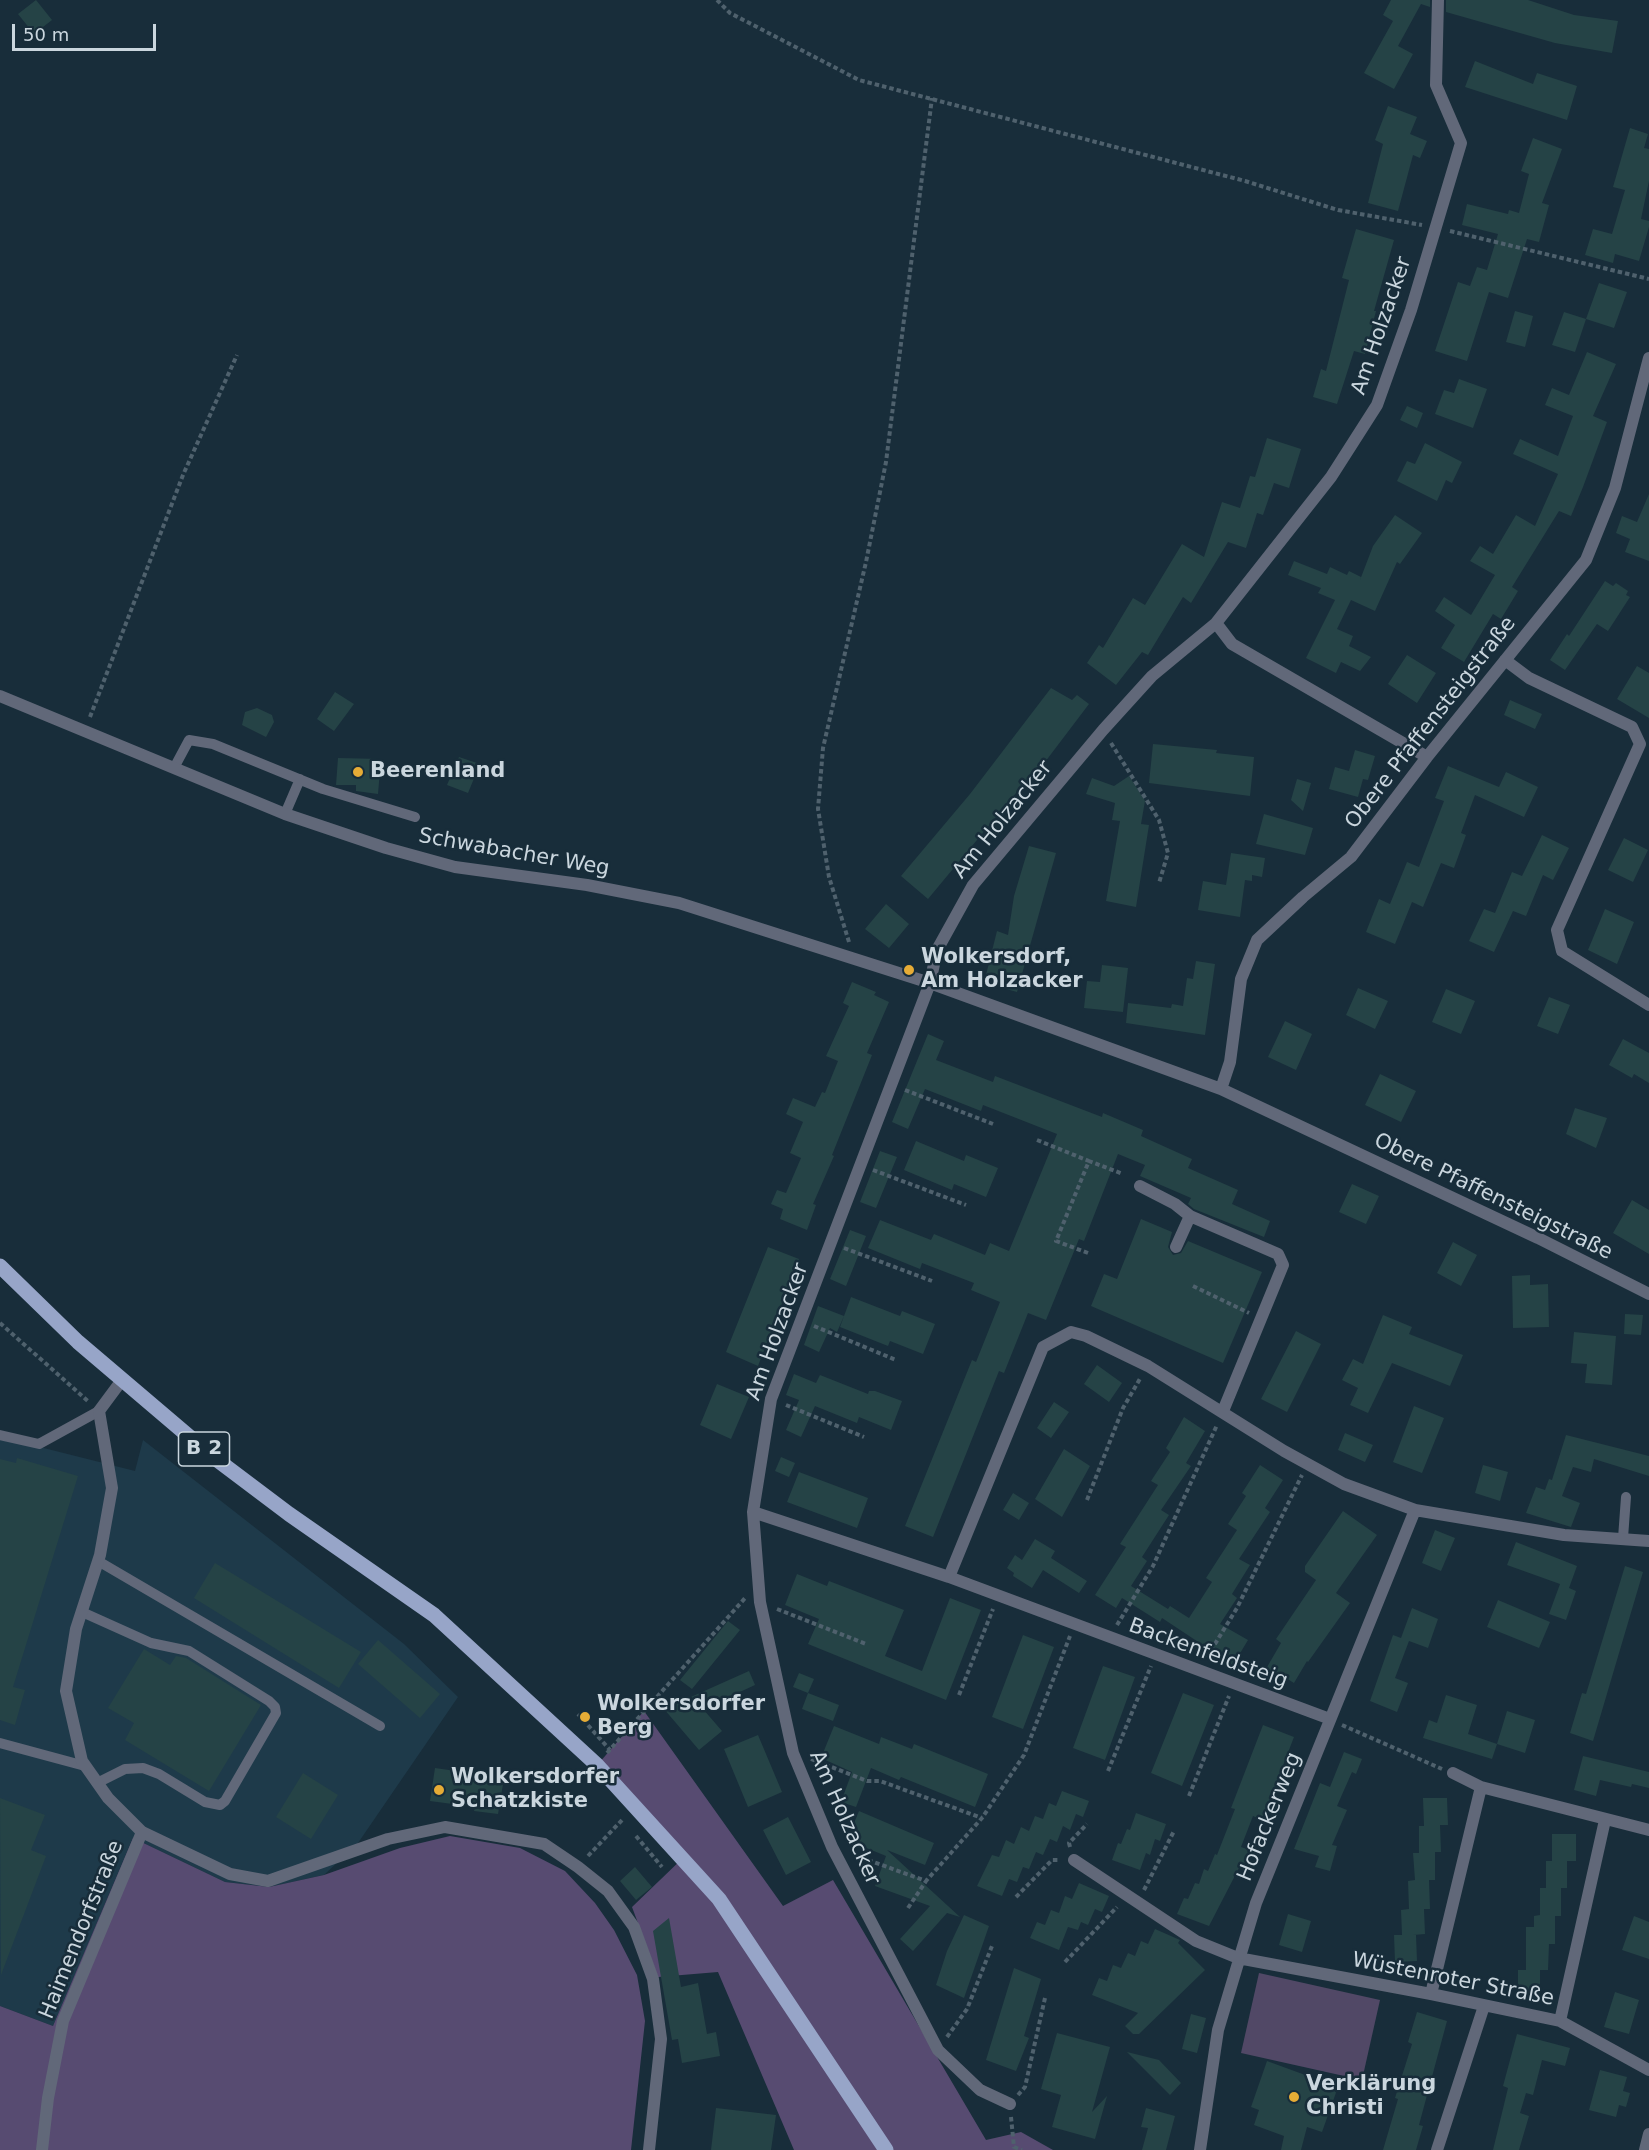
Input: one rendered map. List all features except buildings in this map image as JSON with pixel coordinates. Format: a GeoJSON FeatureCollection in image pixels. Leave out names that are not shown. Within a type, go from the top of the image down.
{"type":"FeatureCollection","features":[{"type":"Feature","properties":{"kind":"main road","name":"B 2"},"geometry":{"type":"LineString","coordinates":[[0,1266],[122,1380],[213,1456],[289,1515],[434,1615],[597,1764],[719,1899],[886,2150]]}},
{"type":"Feature","properties":{"kind":"street","name":"Am Holzacker"},"geometry":{"type":"LineString","coordinates":[[1010,2104],[980,2090],[938,2050],[832,1847],[793,1753],[760,1602],[753,1512],[771,1399],[930,983],[937,950],[973,885],[1103,730],[1152,676],[1216,623],[1331,477],[1377,405],[1411,310],[1461,143],[1436,85],[1438,0]]}},
{"type":"Feature","properties":{"kind":"street","name":"Obere Pfaffensteigstraße"},"geometry":{"type":"LineString","coordinates":[[1221,1089],[1230,1062],[1241,980],[1257,940],[1351,857],[1426,757],[1586,560],[1615,488],[1649,358]]}},
{"type":"Feature","properties":{"kind":"street"},"geometry":{"type":"LineString","coordinates":[[1216,623],[1232,644],[1426,757]]}},
{"type":"Feature","properties":{"kind":"street"},"geometry":{"type":"LineString","coordinates":[[1505,660],[1529,678],[1632,728],[1640,744],[1557,930],[1562,951],[1649,1005]]}},
{"type":"Feature","properties":{"kind":"street","name":"Schwabacher Weg"},"geometry":{"type":"LineString","coordinates":[[0,696],[285,814],[386,848],[455,867],[587,885],[679,903],[930,983]]}},
{"type":"Feature","properties":{"kind":"street","name":"Obere Pfaffensteigstraße"},"geometry":{"type":"LineString","coordinates":[[930,983],[1221,1089],[1538,1238],[1649,1294]]}},
{"type":"Feature","properties":{"kind":"street"},"geometry":{"type":"LineString","coordinates":[[1140,1186],[1175,1204],[1190,1216],[1278,1254],[1283,1265],[1223,1411]]}},
{"type":"Feature","properties":{"kind":"street"},"geometry":{"type":"LineString","coordinates":[[1176,1247],[1190,1216]]}},
{"type":"Feature","properties":{"kind":"street"},"geometry":{"type":"LineString","coordinates":[[949,1577],[1043,1347],[1071,1332],[1086,1336],[1148,1366],[1307,1464],[1344,1484],[1415,1510],[1563,1535],[1649,1541]]}},
{"type":"Feature","properties":{"kind":"street"},"geometry":{"type":"LineString","coordinates":[[122,1380],[99,1412],[112,1488],[98,1561],[76,1629],[66,1691],[85,1766],[108,1798],[142,1832],[230,1874],[268,1881],[388,1839],[445,1827],[544,1844],[578,1867],[608,1891],[634,1927],[653,1979],[661,2039],[649,2150]]}},
{"type":"Feature","properties":{"kind":"street","name":"Hofackerweg"},"geometry":{"type":"LineString","coordinates":[[1200,2150],[1218,2030],[1238,1958],[1260,1893],[1415,1510]]}},
{"type":"Feature","properties":{"kind":"street","name":"Backenfeldsteig"},"geometry":{"type":"LineString","coordinates":[[753,1512],[949,1577],[1330,1719]]}},
{"type":"Feature","properties":{"kind":"street"},"geometry":{"type":"LineString","coordinates":[[1453,1773],[1481,1787],[1649,1830]]}},
{"type":"Feature","properties":{"kind":"street"},"geometry":{"type":"LineString","coordinates":[[1431,1994],[1481,1787]]}},
{"type":"Feature","properties":{"kind":"street"},"geometry":{"type":"LineString","coordinates":[[1560,2021],[1605,1820]]}},
{"type":"Feature","properties":{"kind":"street","name":"Haimendorfstraße"},"geometry":{"type":"LineString","coordinates":[[42,2150],[48,2097],[63,2021],[142,1832]]}},
{"type":"Feature","properties":{"kind":"street","name":"Wüstenroter Straße"},"geometry":{"type":"LineString","coordinates":[[1074,1860],[1196,1941],[1238,1958],[1560,2021],[1649,2070]]}},
{"type":"Feature","properties":{"kind":"street"},"geometry":{"type":"LineString","coordinates":[[1437,2150],[1484,2006]]}},
{"type":"Feature","properties":{"kind":"street"},"geometry":{"type":"LineString","coordinates":[[1645,2150],[1649,2134]]}},
{"type":"Feature","properties":{"kind":"lane"},"geometry":{"type":"LineString","coordinates":[[174,768],[189,740],[213,744],[323,789],[415,817]]}},
{"type":"Feature","properties":{"kind":"lane"},"geometry":{"type":"LineString","coordinates":[[285,814],[300,779]]}},
{"type":"Feature","properties":{"kind":"lane"},"geometry":{"type":"LineString","coordinates":[[0,1435],[39,1444],[99,1412]]}},
{"type":"Feature","properties":{"kind":"lane"},"geometry":{"type":"LineString","coordinates":[[1623,1538],[1626,1497]]}},
{"type":"Feature","properties":{"kind":"lane"},"geometry":{"type":"LineString","coordinates":[[98,1561],[380,1726]]}},
{"type":"Feature","properties":{"kind":"lane"},"geometry":{"type":"LineString","coordinates":[[82,1612],[151,1643],[189,1651],[270,1701],[276,1713],[225,1801],[220,1804],[205,1802],[159,1774],[143,1768],[125,1769],[97,1783]]}},
{"type":"Feature","properties":{"kind":"lane"},"geometry":{"type":"LineString","coordinates":[[0,1743],[85,1766]]}},
{"type":"Feature","properties":{"kind":"path"},"geometry":{"type":"LineString","coordinates":[[717,0],[730,13],[859,80],[1245,181],[1338,210],[1436,227],[1649,279]]}},
{"type":"Feature","properties":{"kind":"path"},"geometry":{"type":"LineString","coordinates":[[854,957],[829,878],[818,809],[823,748],[866,562],[886,462],[932,98]]}},
{"type":"Feature","properties":{"kind":"path"},"geometry":{"type":"LineString","coordinates":[[84,732],[183,475],[237,356]]}},
{"type":"Feature","properties":{"kind":"path"},"geometry":{"type":"LineString","coordinates":[[1103,730],[1159,820],[1168,853],[1159,882]]}},
{"type":"Feature","properties":{"kind":"path"},"geometry":{"type":"LineString","coordinates":[[891,1084],[993,1124]]}},
{"type":"Feature","properties":{"kind":"path"},"geometry":{"type":"LineString","coordinates":[[1037,1140],[1123,1174]]}},
{"type":"Feature","properties":{"kind":"path"},"geometry":{"type":"LineString","coordinates":[[1088,1253],[1056,1241],[1089,1161]]}},
{"type":"Feature","properties":{"kind":"path"},"geometry":{"type":"LineString","coordinates":[[861,1165],[966,1205]]}},
{"type":"Feature","properties":{"kind":"path"},"geometry":{"type":"LineString","coordinates":[[832,1243],[932,1281]]}},
{"type":"Feature","properties":{"kind":"path"},"geometry":{"type":"LineString","coordinates":[[1193,1286],[1261,1318]]}},
{"type":"Feature","properties":{"kind":"path"},"geometry":{"type":"LineString","coordinates":[[802,1322],[896,1360]]}},
{"type":"Feature","properties":{"kind":"path"},"geometry":{"type":"LineString","coordinates":[[0,1323],[99,1412]]}},
{"type":"Feature","properties":{"kind":"path"},"geometry":{"type":"LineString","coordinates":[[1087,1500],[1123,1408],[1148,1366]]}},
{"type":"Feature","properties":{"kind":"path"},"geometry":{"type":"LineString","coordinates":[[771,1399],[864,1437]]}},
{"type":"Feature","properties":{"kind":"path"},"geometry":{"type":"LineString","coordinates":[[1109,1638],[1153,1566],[1208,1446]]}},
{"type":"Feature","properties":{"kind":"path"},"geometry":{"type":"LineString","coordinates":[[1198,1670],[1237,1608],[1307,1464]]}},
{"type":"Feature","properties":{"kind":"path"},"geometry":{"type":"LineString","coordinates":[[578,1714],[611,1749],[758,1582]]}},
{"type":"Feature","properties":{"kind":"path"},"geometry":{"type":"LineString","coordinates":[[959,1695],[998,1596]]}},
{"type":"Feature","properties":{"kind":"path"},"geometry":{"type":"LineString","coordinates":[[760,1602],[866,1644]]}},
{"type":"Feature","properties":{"kind":"path"},"geometry":{"type":"LineString","coordinates":[[908,1908],[926,1881],[982,1818],[1024,1755],[1074,1624]]}},
{"type":"Feature","properties":{"kind":"path"},"geometry":{"type":"LineString","coordinates":[[1108,1771],[1155,1655]]}},
{"type":"Feature","properties":{"kind":"path"},"geometry":{"type":"LineString","coordinates":[[1190,1796],[1234,1684]]}},
{"type":"Feature","properties":{"kind":"path"},"geometry":{"type":"LineString","coordinates":[[1330,1719],[1453,1773]]}},
{"type":"Feature","properties":{"kind":"path"},"geometry":{"type":"LineString","coordinates":[[793,1753],[867,1781],[880,1781],[982,1818]]}},
{"type":"Feature","properties":{"kind":"path"},"geometry":{"type":"LineString","coordinates":[[578,1867],[622,1820],[662,1867]]}},
{"type":"Feature","properties":{"kind":"path"},"geometry":{"type":"LineString","coordinates":[[1016,1897],[1052,1860],[1074,1860],[1069,1843],[1086,1824]]}},
{"type":"Feature","properties":{"kind":"path"},"geometry":{"type":"LineString","coordinates":[[1065,1962],[1133,1898],[1174,1831]]}},
{"type":"Feature","properties":{"kind":"path"},"geometry":{"type":"LineString","coordinates":[[832,1847],[926,1881]]}},
{"type":"Feature","properties":{"kind":"path"},"geometry":{"type":"LineString","coordinates":[[938,2050],[967,2009],[992,1946]]}},
{"type":"Feature","properties":{"kind":"path"},"geometry":{"type":"LineString","coordinates":[[1022,2150],[1014,2147],[1010,2104],[1025,2087],[1046,1998]]}},
{"type":"Feature","properties":{"kind":"shaded area"},"geometry":{"type":"Polygon","coordinates":[[[0,1437],[135,1471],[143,1440],[404,1644],[458,1697],[358,1843],[324,1875],[269,1887],[225,1882],[133,1838],[53,2026],[0,2006],[0,1437]]]}},
{"type":"Feature","properties":{"kind":"shaded area"},"geometry":{"type":"Polygon","coordinates":[[[644,1711],[783,1906],[833,1880],[986,2140],[1021,2132],[1053,2150],[794,2150],[718,1972],[658,1977],[632,1907],[687,1854],[599,1763],[644,1711]]]}},
{"type":"Feature","properties":{"kind":"shaded area"},"geometry":{"type":"Polygon","coordinates":[[[450,1836],[520,1848],[565,1871],[595,1903],[614,1930],[637,1975],[645,2021],[631,2150],[0,2150],[0,2006],[53,2026],[133,1838],[225,1882],[269,1887],[324,1875],[400,1848],[450,1836]]]}},
{"type":"Feature","properties":{"kind":"shaded area"},"geometry":{"type":"Polygon","coordinates":[[[1259,1973],[1380,2000],[1362,2080],[1241,2053],[1259,1973]]]}},
{"type":"Feature","properties":{"kind":"place","name":"Beerenland"},"geometry":{"type":"Point","coordinates":[358,772]}},
{"type":"Feature","properties":{"kind":"place","name":"Wolkersdorf, Am Holzacker"},"geometry":{"type":"Point","coordinates":[909,970]}},
{"type":"Feature","properties":{"kind":"place","name":"Wolkersdorfer Berg"},"geometry":{"type":"Point","coordinates":[585,1717]}},
{"type":"Feature","properties":{"kind":"place","name":"Wolkersdorfer Schatzkiste"},"geometry":{"type":"Point","coordinates":[439,1790]}},
{"type":"Feature","properties":{"kind":"place","name":"Verklärung Christi"},"geometry":{"type":"Point","coordinates":[1294,2097]}}]}
